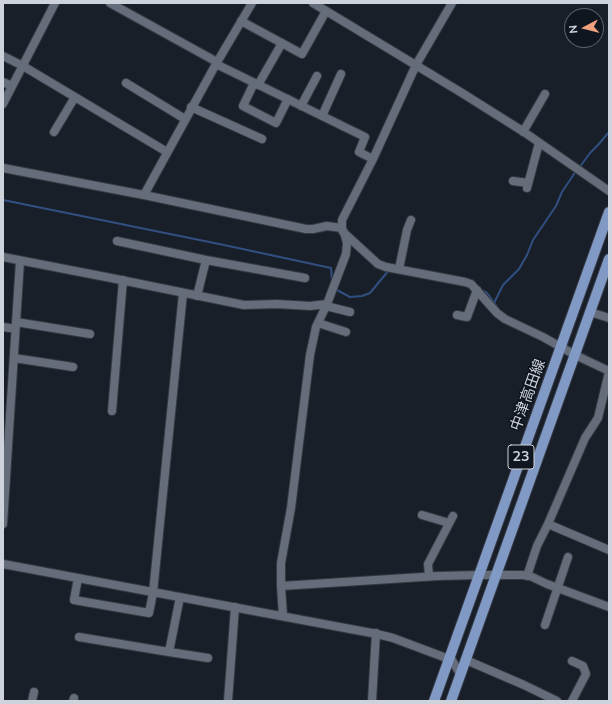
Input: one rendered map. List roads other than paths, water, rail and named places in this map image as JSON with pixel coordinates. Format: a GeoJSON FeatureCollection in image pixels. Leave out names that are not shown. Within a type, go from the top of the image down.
{"type":"FeatureCollection","features":[{"type":"Feature","properties":{"kind":"main road","name":"中津高田線"},"geometry":{"type":"LineString","coordinates":[[434,701],[609,212]]}},
{"type":"Feature","properties":{"kind":"main road","name":"中津高田線"},"geometry":{"type":"LineString","coordinates":[[451,701],[609,259]]}},
{"type":"Feature","properties":{"kind":"street"},"geometry":{"type":"LineString","coordinates":[[3,104],[55,3]]}},
{"type":"Feature","properties":{"kind":"street"},"geometry":{"type":"LineString","coordinates":[[110,3],[256,84],[366,137],[359,152],[373,159]]}},
{"type":"Feature","properties":{"kind":"street"},"geometry":{"type":"LineString","coordinates":[[144,195],[166,152],[216,63],[252,3]]}},
{"type":"Feature","properties":{"kind":"street"},"geometry":{"type":"LineString","coordinates":[[312,3],[469,97],[539,142],[609,191]]}},
{"type":"Feature","properties":{"kind":"street"},"geometry":{"type":"LineString","coordinates":[[283,616],[281,563],[291,508],[311,344],[346,254],[347,243],[341,224],[373,159],[416,65],[452,3]]}},
{"type":"Feature","properties":{"kind":"street"},"geometry":{"type":"LineString","coordinates":[[241,21],[302,54],[326,11]]}},
{"type":"Feature","properties":{"kind":"street"},"geometry":{"type":"LineString","coordinates":[[282,43],[243,106],[276,123],[288,99]]}},
{"type":"Feature","properties":{"kind":"street"},"geometry":{"type":"LineString","coordinates":[[3,56],[23,66],[166,152]]}},
{"type":"Feature","properties":{"kind":"street"},"geometry":{"type":"LineString","coordinates":[[322,116],[342,74]]}},
{"type":"Feature","properties":{"kind":"street"},"geometry":{"type":"LineString","coordinates":[[301,106],[317,76]]}},
{"type":"Feature","properties":{"kind":"street"},"geometry":{"type":"LineString","coordinates":[[3,82],[12,86]]}},
{"type":"Feature","properties":{"kind":"street"},"geometry":{"type":"LineString","coordinates":[[126,83],[185,119]]}},
{"type":"Feature","properties":{"kind":"street"},"geometry":{"type":"LineString","coordinates":[[523,132],[545,94]]}},
{"type":"Feature","properties":{"kind":"street"},"geometry":{"type":"LineString","coordinates":[[54,132],[75,97]]}},
{"type":"Feature","properties":{"kind":"street"},"geometry":{"type":"LineString","coordinates":[[192,108],[262,139]]}},
{"type":"Feature","properties":{"kind":"street"},"geometry":{"type":"LineString","coordinates":[[514,181],[527,185],[539,142]]}},
{"type":"Feature","properties":{"kind":"street"},"geometry":{"type":"LineString","coordinates":[[3,168],[144,195],[306,229],[330,226],[343,230],[378,264],[468,282],[473,285],[497,313],[505,319],[543,337],[574,355],[609,372],[598,418],[585,438],[537,546],[527,576]]}},
{"type":"Feature","properties":{"kind":"street"},"geometry":{"type":"LineString","coordinates":[[399,269],[407,230],[411,220]]}},
{"type":"Feature","properties":{"kind":"street"},"geometry":{"type":"LineString","coordinates":[[117,241],[206,260],[305,278]]}},
{"type":"Feature","properties":{"kind":"street"},"geometry":{"type":"LineString","coordinates":[[346,254],[350,250],[359,246]]}},
{"type":"Feature","properties":{"kind":"street"},"geometry":{"type":"LineString","coordinates":[[3,257],[244,305],[326,305],[350,312]]}},
{"type":"Feature","properties":{"kind":"street"},"geometry":{"type":"LineString","coordinates":[[3,524],[20,260]]}},
{"type":"Feature","properties":{"kind":"street"},"geometry":{"type":"LineString","coordinates":[[197,296],[206,260]]}},
{"type":"Feature","properties":{"kind":"street"},"geometry":{"type":"LineString","coordinates":[[112,411],[123,280]]}},
{"type":"Feature","properties":{"kind":"street"},"geometry":{"type":"LineString","coordinates":[[456,315],[466,317],[478,290]]}},
{"type":"Feature","properties":{"kind":"street"},"geometry":{"type":"LineString","coordinates":[[78,578],[74,600],[148,613],[153,592],[183,293]]}},
{"type":"Feature","properties":{"kind":"street"},"geometry":{"type":"LineString","coordinates":[[590,312],[609,318]]}},
{"type":"Feature","properties":{"kind":"street"},"geometry":{"type":"LineString","coordinates":[[16,322],[90,334]]}},
{"type":"Feature","properties":{"kind":"street"},"geometry":{"type":"LineString","coordinates":[[318,323],[346,332]]}},
{"type":"Feature","properties":{"kind":"street"},"geometry":{"type":"LineString","coordinates":[[14,358],[73,367]]}},
{"type":"Feature","properties":{"kind":"street"},"geometry":{"type":"LineString","coordinates":[[422,515],[451,520],[428,564],[429,576]]}},
{"type":"Feature","properties":{"kind":"street"},"geometry":{"type":"LineString","coordinates":[[548,524],[609,550]]}},
{"type":"Feature","properties":{"kind":"street"},"geometry":{"type":"LineString","coordinates":[[545,625],[568,557]]}},
{"type":"Feature","properties":{"kind":"street"},"geometry":{"type":"LineString","coordinates":[[3,564],[376,633],[452,660],[460,674]]}},
{"type":"Feature","properties":{"kind":"street"},"geometry":{"type":"LineString","coordinates":[[281,586],[429,576],[496,574],[527,576],[534,578],[609,607]]}},
{"type":"Feature","properties":{"kind":"street"},"geometry":{"type":"LineString","coordinates":[[169,652],[180,597]]}},
{"type":"Feature","properties":{"kind":"street"},"geometry":{"type":"LineString","coordinates":[[228,701],[235,607]]}},
{"type":"Feature","properties":{"kind":"street"},"geometry":{"type":"LineString","coordinates":[[372,701],[376,633]]}},
{"type":"Feature","properties":{"kind":"street"},"geometry":{"type":"LineString","coordinates":[[79,637],[208,658]]}},
{"type":"Feature","properties":{"kind":"street"},"geometry":{"type":"LineString","coordinates":[[466,660],[557,701]]}},
{"type":"Feature","properties":{"kind":"street"},"geometry":{"type":"LineString","coordinates":[[572,661],[583,666],[586,674],[572,701]]}},
{"type":"Feature","properties":{"kind":"street"},"geometry":{"type":"LineString","coordinates":[[32,701],[34,692]]}},
{"type":"Feature","properties":{"kind":"waterway"},"geometry":{"type":"LineString","coordinates":[[579,168],[609,132]]}},
{"type":"Feature","properties":{"kind":"waterway"},"geometry":{"type":"LineString","coordinates":[[494,303],[503,285],[519,269],[533,240],[556,206],[562,192],[576,171]]}},
{"type":"Feature","properties":{"kind":"waterway"},"geometry":{"type":"LineString","coordinates":[[3,200],[331,268],[332,280]]}},
{"type":"Feature","properties":{"kind":"waterway"},"geometry":{"type":"LineString","coordinates":[[335,289],[350,297],[362,296],[370,293],[389,270]]}},
{"type":"Feature","properties":{"kind":"waterway"},"geometry":{"type":"LineString","coordinates":[[479,289],[487,293],[498,308]]}},
{"type":"Feature","properties":{"kind":"waterway"},"geometry":{"type":"LineString","coordinates":[[564,344],[573,349]]}},
{"type":"Feature","properties":{"kind":"waterway"},"geometry":{"type":"LineString","coordinates":[[578,352],[587,356]]}}]}
